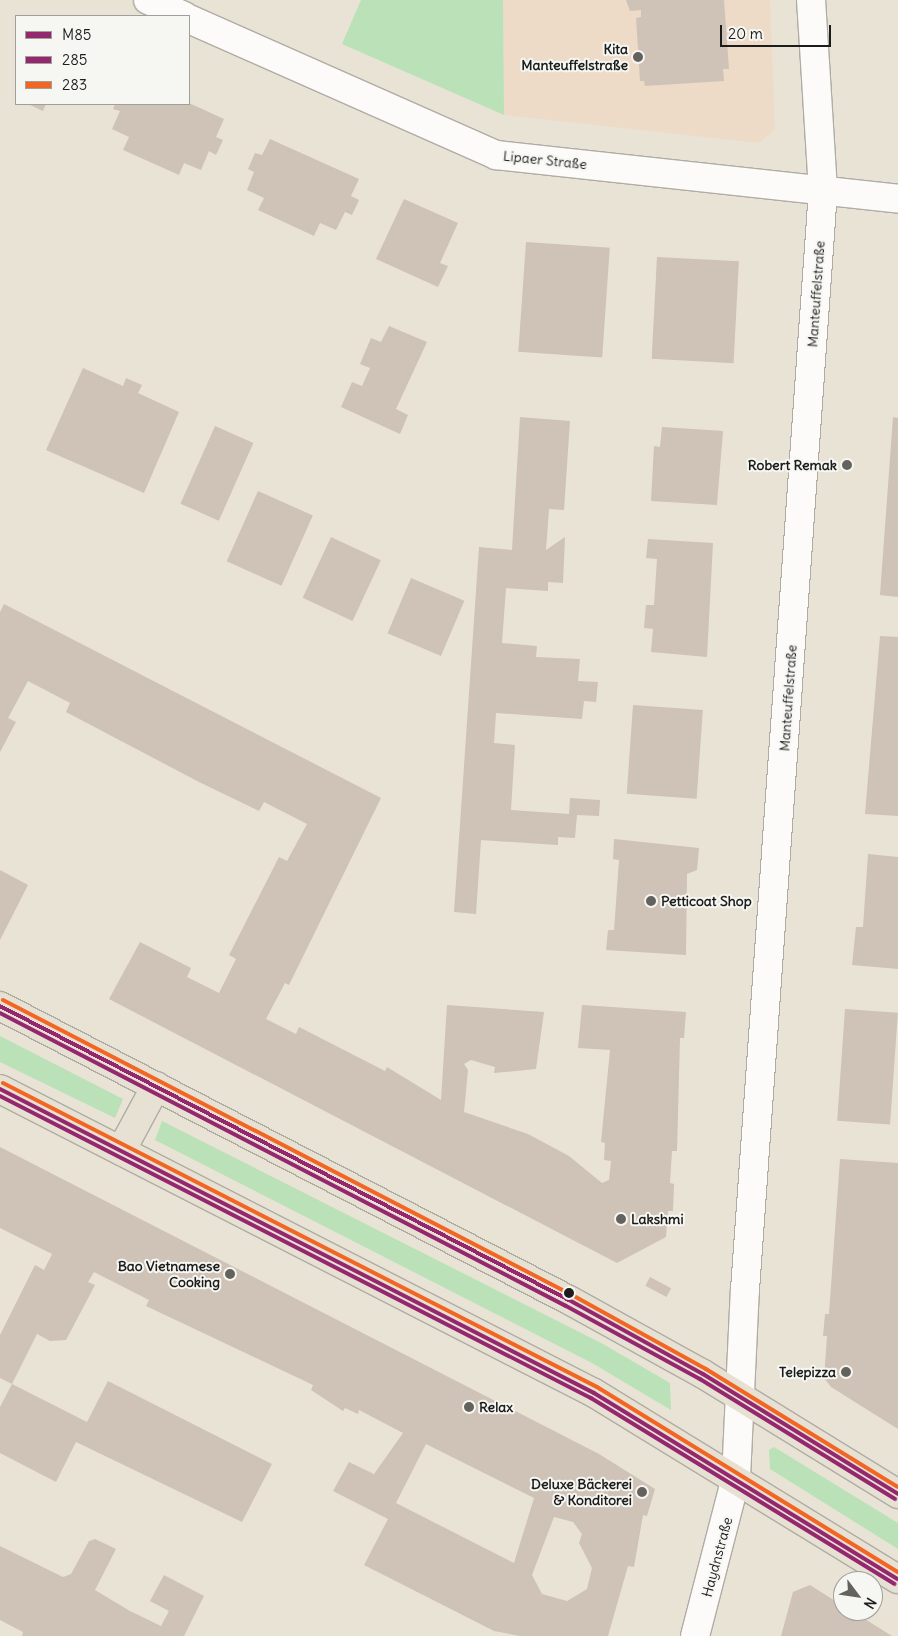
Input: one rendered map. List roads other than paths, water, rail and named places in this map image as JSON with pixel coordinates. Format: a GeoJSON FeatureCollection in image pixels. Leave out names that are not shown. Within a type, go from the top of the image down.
{"type":"FeatureCollection","features":[{"type":"Feature","properties":{"kind":"main road"},"geometry":{"type":"LineString","coordinates":[[0,1006],[569,1300],[739,1396],[898,1494]]}},
{"type":"Feature","properties":{"kind":"main road"},"geometry":{"type":"LineString","coordinates":[[121,1151],[156,1086]]}},
{"type":"Feature","properties":{"kind":"main road"},"geometry":{"type":"LineString","coordinates":[[0,1090],[594,1393],[736,1478],[898,1579]]}},
{"type":"Feature","properties":{"kind":"street"},"geometry":{"type":"LineString","coordinates":[[148,0],[182,15]]}},
{"type":"Feature","properties":{"kind":"street","name":"Manteuffelstraße"},"geometry":{"type":"LineString","coordinates":[[736,1478],[739,1396],[823,190],[811,0]]}},
{"type":"Feature","properties":{"kind":"street","name":"Lipaer Straße"},"geometry":{"type":"LineString","coordinates":[[190,18],[496,155],[898,199]]}},
{"type":"Feature","properties":{"kind":"street","name":"Haydnstraße"},"geometry":{"type":"LineString","coordinates":[[695,1636],[736,1478]]}},
{"type":"Feature","properties":{"kind":"place","name":"Kita Manteuffelstraße"},"geometry":{"type":"Point","coordinates":[638,57]}},
{"type":"Feature","properties":{"kind":"place","name":"Robert Remak"},"geometry":{"type":"Point","coordinates":[847,465]}},
{"type":"Feature","properties":{"kind":"place","name":"Petticoat Shop"},"geometry":{"type":"Point","coordinates":[651,901]}},
{"type":"Feature","properties":{"kind":"place","name":"Lakshmi"},"geometry":{"type":"Point","coordinates":[621,1219]}},
{"type":"Feature","properties":{"kind":"place","name":"Bao Vietnamese Cooking"},"geometry":{"type":"Point","coordinates":[230,1274]}},
{"type":"Feature","properties":{"kind":"place","name":"Telepizza"},"geometry":{"type":"Point","coordinates":[846,1372]}},
{"type":"Feature","properties":{"kind":"place","name":"Relax"},"geometry":{"type":"Point","coordinates":[469,1407]}},
{"type":"Feature","properties":{"kind":"place","name":"Deluxe Bäckerei & Konditorei"},"geometry":{"type":"Point","coordinates":[642,1492]}}]}
